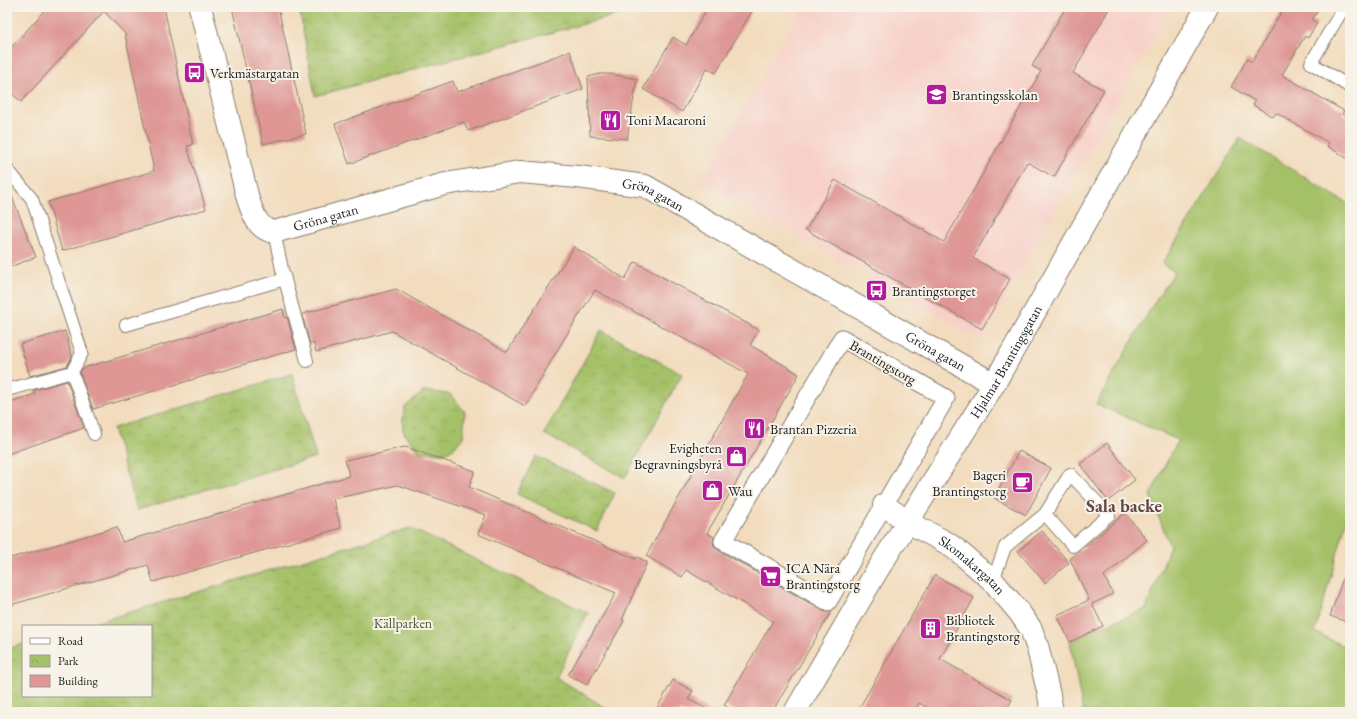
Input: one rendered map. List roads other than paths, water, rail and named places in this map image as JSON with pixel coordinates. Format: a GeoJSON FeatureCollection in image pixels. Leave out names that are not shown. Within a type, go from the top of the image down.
{"type":"FeatureCollection","features":[{"type":"Feature","properties":{"kind":"street"},"geometry":{"type":"LineString","coordinates":[[200,7],[248,199],[254,216],[266,230],[274,232]]}},
{"type":"Feature","properties":{"kind":"street","name":"Hjalmar Brantingsgatan"},"geometry":{"type":"LineString","coordinates":[[795,712],[875,574],[994,384],[1207,7]]}},
{"type":"Feature","properties":{"kind":"street","name":"Gröna gatan"},"geometry":{"type":"LineString","coordinates":[[274,232],[445,184],[520,172],[578,177],[645,186],[994,384]]}},
{"type":"Feature","properties":{"kind":"street","name":"Brantingstorg"},"geometry":{"type":"LineString","coordinates":[[842,338],[946,398],[884,505],[828,602],[724,542],[842,338]]}},
{"type":"Feature","properties":{"kind":"street","name":"Skomakargatan"},"geometry":{"type":"LineString","coordinates":[[884,505],[908,522],[947,544],[993,581],[1019,612],[1030,629],[1038,649],[1052,712]]}},
{"type":"Feature","properties":{"kind":"lane"},"geometry":{"type":"LineString","coordinates":[[1344,7],[1311,63],[1350,87]]}},
{"type":"Feature","properties":{"kind":"lane"},"geometry":{"type":"LineString","coordinates":[[7,169],[32,199],[82,353],[72,372],[7,390]]}},
{"type":"Feature","properties":{"kind":"lane"},"geometry":{"type":"LineString","coordinates":[[274,232],[307,361]]}},
{"type":"Feature","properties":{"kind":"lane"},"geometry":{"type":"LineString","coordinates":[[126,325],[285,279]]}},
{"type":"Feature","properties":{"kind":"lane"},"geometry":{"type":"LineString","coordinates":[[72,372],[94,434]]}},
{"type":"Feature","properties":{"kind":"lane"},"geometry":{"type":"LineString","coordinates":[[993,581],[1005,547],[1045,514],[1070,474],[1109,515],[1074,546],[1045,514]]}},
{"type":"Feature","properties":{"kind":"place","name":"Verkmästargatan"},"geometry":{"type":"Point","coordinates":[194,73]}},
{"type":"Feature","properties":{"kind":"place","name":"Brantingsskolan"},"geometry":{"type":"Point","coordinates":[936,95]}},
{"type":"Feature","properties":{"kind":"place","name":"Toni Macaroni"},"geometry":{"type":"Point","coordinates":[610,120]}},
{"type":"Feature","properties":{"kind":"place","name":"Brantingstorget"},"geometry":{"type":"Point","coordinates":[876,291]}},
{"type":"Feature","properties":{"kind":"place","name":"Brantan Pizzeria"},"geometry":{"type":"Point","coordinates":[755,429]}},
{"type":"Feature","properties":{"kind":"place","name":"Evigheten Begravningsbyrå"},"geometry":{"type":"Point","coordinates":[737,456]}},
{"type":"Feature","properties":{"kind":"place","name":"Bageri Brantingstorg"},"geometry":{"type":"Point","coordinates":[1022,483]}},
{"type":"Feature","properties":{"kind":"place","name":"Wau"},"geometry":{"type":"Point","coordinates":[712,491]}},
{"type":"Feature","properties":{"kind":"place","name":"ICA Nära Brantingstorg"},"geometry":{"type":"Point","coordinates":[770,576]}},
{"type":"Feature","properties":{"kind":"place","name":"Bibliotek Brantingstorg"},"geometry":{"type":"Point","coordinates":[931,628]}},
{"type":"Feature","properties":{"kind":"district","name":"Sala backe"},"geometry":{"type":"Point","coordinates":[1124,506]}},
{"type":"Feature","properties":{"kind":"park label","name":"Källparken"},"geometry":{"type":"Point","coordinates":[403,623]}}]}
